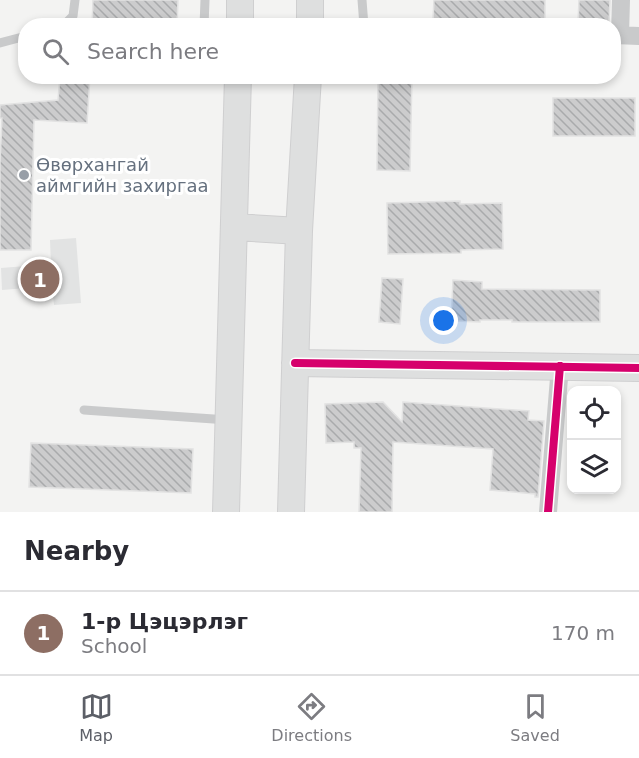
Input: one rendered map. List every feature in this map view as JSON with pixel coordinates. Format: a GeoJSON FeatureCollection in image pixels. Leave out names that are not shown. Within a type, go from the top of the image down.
{"type":"FeatureCollection","features":[{"type":"Feature","properties":{"kind":"main road"},"geometry":{"type":"LineString","coordinates":[[240,0],[240,18]]}},
{"type":"Feature","properties":{"kind":"main road"},"geometry":{"type":"LineString","coordinates":[[310,0],[310,18]]}},
{"type":"Feature","properties":{"kind":"main road"},"geometry":{"type":"LineString","coordinates":[[226,512],[238,84]]}},
{"type":"Feature","properties":{"kind":"main road"},"geometry":{"type":"LineString","coordinates":[[291,512],[298,231],[307,84]]}},
{"type":"Feature","properties":{"kind":"main road"},"geometry":{"type":"LineString","coordinates":[[235,227],[298,231]]}},
{"type":"Feature","properties":{"kind":"main road"},"geometry":{"type":"LineString","coordinates":[[295,363],[639,368]]}},
{"type":"Feature","properties":{"kind":"street"},"geometry":{"type":"LineString","coordinates":[[619,18],[621,0]]}},
{"type":"Feature","properties":{"kind":"street"},"geometry":{"type":"LineString","coordinates":[[621,35],[639,36]]}},
{"type":"Feature","properties":{"kind":"street"},"geometry":{"type":"LineString","coordinates":[[548,512],[560,366]]}},
{"type":"Feature","properties":{"kind":"lane"},"geometry":{"type":"LineString","coordinates":[[71,18],[75,0]]}},
{"type":"Feature","properties":{"kind":"lane"},"geometry":{"type":"LineString","coordinates":[[204,18],[205,0]]}},
{"type":"Feature","properties":{"kind":"lane"},"geometry":{"type":"LineString","coordinates":[[362,0],[363,18]]}},
{"type":"Feature","properties":{"kind":"lane"},"geometry":{"type":"LineString","coordinates":[[0,43],[18,38]]}},
{"type":"Feature","properties":{"kind":"lane"},"geometry":{"type":"LineString","coordinates":[[84,410],[229,420]]}},
{"type":"Feature","properties":{"kind":"shaded area"},"geometry":{"type":"Polygon","coordinates":[[[76,238],[81,303],[54,305],[52,286],[2,290],[1,268],[51,264],[50,240],[76,238]]]}},
{"type":"Feature","properties":{"kind":"building"},"geometry":{"type":"Polygon","coordinates":[[[93,0],[178,0],[177,18],[92,18],[93,0]]]}},
{"type":"Feature","properties":{"kind":"building"},"geometry":{"type":"Polygon","coordinates":[[[434,0],[545,0],[545,18],[433,18],[434,0]]]}},
{"type":"Feature","properties":{"kind":"building"},"geometry":{"type":"Polygon","coordinates":[[[579,0],[610,0],[609,18],[578,18],[579,0]]]}},
{"type":"Feature","properties":{"kind":"building","name":"Өвөрхангай аймгийн захиргаа"},"geometry":{"type":"Polygon","coordinates":[[[59,84],[89,84],[87,123],[34,120],[31,250],[0,250],[2,118],[0,118],[0,105],[58,100],[59,84]]]}},
{"type":"Feature","properties":{"kind":"building"},"geometry":{"type":"Polygon","coordinates":[[[378,84],[412,84],[410,171],[377,170],[378,84]]]}},
{"type":"Feature","properties":{"kind":"building"},"geometry":{"type":"Polygon","coordinates":[[[553,98],[635,98],[635,136],[553,136],[553,98]]]}},
{"type":"Feature","properties":{"kind":"building"},"geometry":{"type":"Polygon","coordinates":[[[460,201],[460,204],[502,203],[503,249],[461,250],[461,253],[388,254],[387,203],[460,201]]]}},
{"type":"Feature","properties":{"kind":"building"},"geometry":{"type":"Polygon","coordinates":[[[382,278],[403,279],[400,324],[379,322],[382,278]]]}},
{"type":"Feature","properties":{"kind":"building"},"geometry":{"type":"Polygon","coordinates":[[[453,280],[482,282],[482,289],[600,290],[600,322],[451,321],[453,280]]]}},
{"type":"Feature","properties":{"kind":"building"},"geometry":{"type":"Polygon","coordinates":[[[383,402],[402,422],[403,402],[529,411],[528,420],[544,421],[538,497],[535,497],[535,494],[490,490],[493,449],[393,442],[392,512],[359,512],[361,448],[354,448],[354,442],[326,443],[325,404],[383,402]]]}},
{"type":"Feature","properties":{"kind":"building"},"geometry":{"type":"Polygon","coordinates":[[[31,443],[193,449],[191,493],[29,487],[31,443]]]}},
{"type":"Feature","properties":{"kind":"cycle path"},"geometry":{"type":"LineString","coordinates":[[295,363],[639,368]]}},
{"type":"Feature","properties":{"kind":"cycle path"},"geometry":{"type":"LineString","coordinates":[[548,512],[560,366]]}},
{"type":"Feature","properties":{"kind":"place","name":"Өвөрхангай аймгийн захиргаа"},"geometry":{"type":"Point","coordinates":[24,175]}},
{"type":"Feature","properties":{"kind":"place","name":"1-р Цэцэрлэг"},"geometry":{"type":"Point","coordinates":[40,279]}}]}
